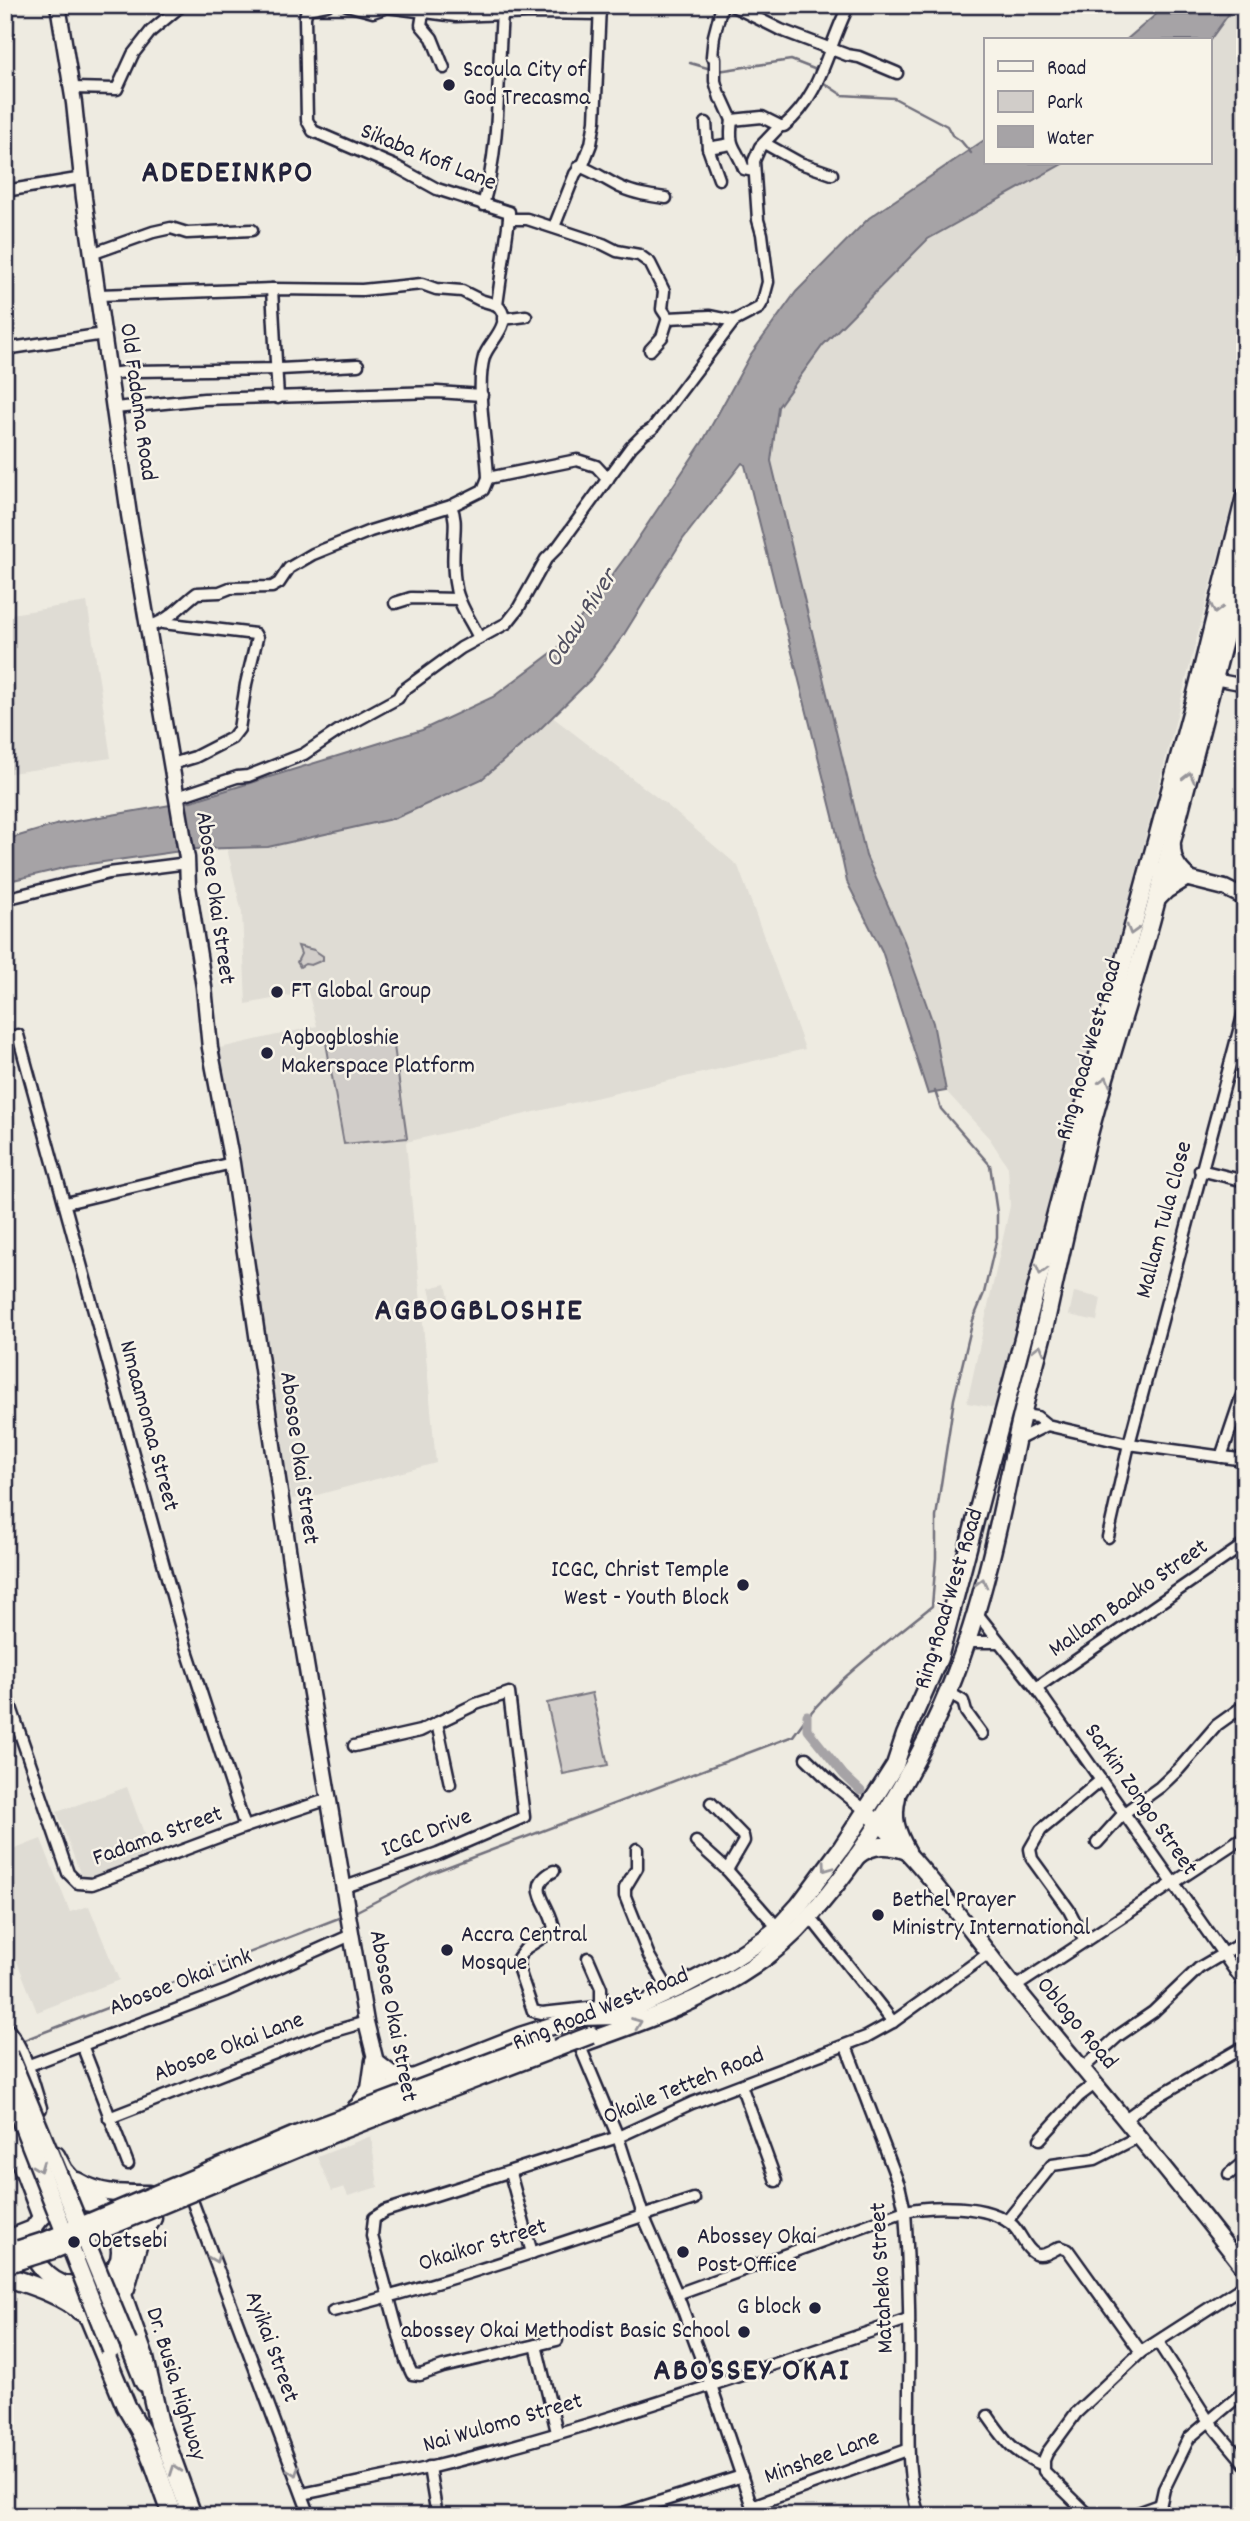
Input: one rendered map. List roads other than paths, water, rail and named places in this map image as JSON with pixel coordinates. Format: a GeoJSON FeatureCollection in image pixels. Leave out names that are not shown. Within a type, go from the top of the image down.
{"type":"FeatureCollection","features":[{"type":"Feature","properties":{"kind":"highway"},"geometry":{"type":"LineString","coordinates":[[123,2298],[139,2238],[152,2218]]}},
{"type":"Feature","properties":{"kind":"highway","name":"Dr. Busia Highway"},"geometry":{"type":"LineString","coordinates":[[118,2264],[123,2298],[144,2357],[159,2424],[192,2516]]}},
{"type":"Feature","properties":{"kind":"highway"},"geometry":{"type":"LineString","coordinates":[[5,2276],[59,2297],[74,2305],[90,2319]]}},
{"type":"Feature","properties":{"kind":"highway","name":"Dr. Busia Highway"},"geometry":{"type":"LineString","coordinates":[[68,2286],[90,2319],[126,2406],[140,2430],[173,2516]]}},
{"type":"Feature","properties":{"kind":"main road"},"geometry":{"type":"LineString","coordinates":[[1156,871],[1172,798],[1172,783],[1245,496]]}},
{"type":"Feature","properties":{"kind":"main road","name":"Ring Road West Road"},"geometry":{"type":"LineString","coordinates":[[52,2245],[293,2136],[442,2078],[646,2020],[723,1984],[774,1951],[810,1917],[855,1858],[939,1658],[1156,871],[1172,844],[1245,560]]}},
{"type":"Feature","properties":{"kind":"main road"},"geometry":{"type":"LineString","coordinates":[[1157,899],[1187,877],[1178,869],[1172,856],[1172,844]]}},
{"type":"Feature","properties":{"kind":"main road","name":"Ring Road West Road"},"geometry":{"type":"LineString","coordinates":[[98,2206],[149,2194],[307,2134],[413,2078],[520,2036],[580,2017],[615,2017],[728,1962],[778,1928],[898,1790],[927,1740],[967,1642],[1012,1471],[1022,1415],[1086,1142],[1157,899],[1156,871]]}},
{"type":"Feature","properties":{"kind":"main road"},"geometry":{"type":"LineString","coordinates":[[898,1790],[893,1819],[907,1851]]}},
{"type":"Feature","properties":{"kind":"main road"},"geometry":{"type":"LineString","coordinates":[[855,1858],[863,1851],[878,1846],[894,1846],[907,1851]]}},
{"type":"Feature","properties":{"kind":"main road"},"geometry":{"type":"LineString","coordinates":[[592,2035],[615,2017]]}},
{"type":"Feature","properties":{"kind":"main road"},"geometry":{"type":"LineString","coordinates":[[5,2030],[12,2039],[24,2067],[53,2147],[70,2177],[110,2218],[120,2250],[118,2264],[108,2277],[93,2285],[68,2286],[49,2276],[33,2255],[37,2223],[5,2123]]}},
{"type":"Feature","properties":{"kind":"main road","name":"Ring Road West Road"},"geometry":{"type":"LineString","coordinates":[[119,2241],[190,2194],[592,2035]]}},
{"type":"Feature","properties":{"kind":"main road"},"geometry":{"type":"LineString","coordinates":[[7,2049],[159,2424]]}},
{"type":"Feature","properties":{"kind":"main road"},"geometry":{"type":"LineString","coordinates":[[374,2061],[392,2076],[413,2078]]}},
{"type":"Feature","properties":{"kind":"main road"},"geometry":{"type":"LineString","coordinates":[[359,2106],[370,2089],[374,2061]]}},
{"type":"Feature","properties":{"kind":"main road"},"geometry":{"type":"LineString","coordinates":[[5,2081],[140,2430]]}},
{"type":"Feature","properties":{"kind":"main road"},"geometry":{"type":"LineString","coordinates":[[70,2177],[93,2190],[111,2195],[149,2194]]}},
{"type":"Feature","properties":{"kind":"main road"},"geometry":{"type":"LineString","coordinates":[[5,2240],[37,2223],[65,2203],[98,2206]]}},
{"type":"Feature","properties":{"kind":"main road"},"geometry":{"type":"LineString","coordinates":[[5,2254],[52,2245]]}},
{"type":"Feature","properties":{"kind":"main road"},"geometry":{"type":"LineString","coordinates":[[5,2264],[52,2245]]}},
{"type":"Feature","properties":{"kind":"main road"},"geometry":{"type":"LineString","coordinates":[[5,2276],[49,2276]]}},
{"type":"Feature","properties":{"kind":"street","name":"Old Fadama Road"},"geometry":{"type":"LineString","coordinates":[[58,5],[72,88],[103,334],[130,515],[156,624],[178,800]]}},
{"type":"Feature","properties":{"kind":"street"},"geometry":{"type":"LineString","coordinates":[[72,88],[117,89],[133,54],[151,32],[182,5]]}},
{"type":"Feature","properties":{"kind":"street","name":"Sikaba Kofi Lane"},"geometry":{"type":"LineString","coordinates":[[327,5],[314,10],[307,9],[305,18],[307,120],[313,131],[397,167],[438,189],[509,212],[509,219],[527,219],[617,251],[639,255],[650,263],[664,291],[665,314]]}},
{"type":"Feature","properties":{"kind":"street"},"geometry":{"type":"LineString","coordinates":[[347,5],[373,12],[387,6],[423,13],[456,11],[502,14],[600,10],[592,144],[584,162],[579,166],[554,227]]}},
{"type":"Feature","properties":{"kind":"street"},"geometry":{"type":"LineString","coordinates":[[722,5],[712,56],[715,58],[718,95],[732,120],[731,144],[744,169],[754,171]]}},
{"type":"Feature","properties":{"kind":"street"},"geometry":{"type":"LineString","coordinates":[[732,5],[781,30],[897,73]]}},
{"type":"Feature","properties":{"kind":"street"},"geometry":{"type":"LineString","coordinates":[[178,800],[304,754],[341,729],[398,698],[402,691],[461,648],[507,623],[518,610],[546,559],[558,547],[631,447],[652,429],[734,321],[760,308],[767,289],[754,161],[764,143],[780,126],[795,117],[821,78],[849,5]]}},
{"type":"Feature","properties":{"kind":"street"},"geometry":{"type":"LineString","coordinates":[[423,13],[421,26],[432,38],[444,68]]}},
{"type":"Feature","properties":{"kind":"street"},"geometry":{"type":"LineString","coordinates":[[483,205],[490,182],[497,127],[502,14]]}},
{"type":"Feature","properties":{"kind":"street"},"geometry":{"type":"LineString","coordinates":[[732,120],[762,117],[780,126]]}},
{"type":"Feature","properties":{"kind":"street"},"geometry":{"type":"LineString","coordinates":[[706,122],[708,148],[719,179]]}},
{"type":"Feature","properties":{"kind":"street"},"geometry":{"type":"LineString","coordinates":[[764,143],[800,163],[832,174]]}},
{"type":"Feature","properties":{"kind":"street"},"geometry":{"type":"LineString","coordinates":[[708,148],[731,144]]}},
{"type":"Feature","properties":{"kind":"street"},"geometry":{"type":"LineString","coordinates":[[579,166],[601,174],[620,187],[644,195],[666,198]]}},
{"type":"Feature","properties":{"kind":"street"},"geometry":{"type":"LineString","coordinates":[[5,191],[83,178]]}},
{"type":"Feature","properties":{"kind":"street"},"geometry":{"type":"LineString","coordinates":[[497,305],[509,219]]}},
{"type":"Feature","properties":{"kind":"street"},"geometry":{"type":"LineString","coordinates":[[94,253],[153,232],[171,229],[187,233],[252,230]]}},
{"type":"Feature","properties":{"kind":"street"},"geometry":{"type":"LineString","coordinates":[[99,295],[272,289],[362,290],[422,284],[436,289],[462,291],[497,305],[501,308],[503,319],[499,335],[484,355],[481,378],[488,478],[483,490],[451,506],[370,531],[313,554],[289,568],[279,583],[272,587],[230,588],[220,592],[197,593],[185,605],[156,624]]}},
{"type":"Feature","properties":{"kind":"street"},"geometry":{"type":"LineString","coordinates":[[272,289],[278,398]]}},
{"type":"Feature","properties":{"kind":"street"},"geometry":{"type":"LineString","coordinates":[[650,350],[662,337],[665,314],[710,316],[734,321]]}},
{"type":"Feature","properties":{"kind":"street"},"geometry":{"type":"LineString","coordinates":[[503,319],[526,316]]}},
{"type":"Feature","properties":{"kind":"street"},"geometry":{"type":"LineString","coordinates":[[5,349],[103,334]]}},
{"type":"Feature","properties":{"kind":"street"},"geometry":{"type":"LineString","coordinates":[[110,374],[133,371],[358,365]]}},
{"type":"Feature","properties":{"kind":"street"},"geometry":{"type":"LineString","coordinates":[[115,408],[204,399],[438,392],[482,395]]}},
{"type":"Feature","properties":{"kind":"street"},"geometry":{"type":"LineString","coordinates":[[488,478],[577,460],[596,466],[608,479]]}},
{"type":"Feature","properties":{"kind":"street"},"geometry":{"type":"LineString","coordinates":[[451,506],[455,515],[454,563],[458,599],[468,613],[479,638]]}},
{"type":"Feature","properties":{"kind":"street"},"geometry":{"type":"LineString","coordinates":[[395,603],[411,598],[458,599]]}},
{"type":"Feature","properties":{"kind":"street"},"geometry":{"type":"LineString","coordinates":[[156,624],[255,634],[257,638],[239,729],[232,738],[195,757],[172,764]]}},
{"type":"Feature","properties":{"kind":"street"},"geometry":{"type":"LineString","coordinates":[[1214,679],[1245,685]]}},
{"type":"Feature","properties":{"kind":"street","name":"Abosoe Okai Street"},"geometry":{"type":"LineString","coordinates":[[178,800],[188,861],[188,886],[204,987],[210,1048],[232,1163],[297,1610],[366,2022],[390,2117]]}},
{"type":"Feature","properties":{"kind":"street"},"geometry":{"type":"LineString","coordinates":[[5,899],[109,873],[188,861]]}},
{"type":"Feature","properties":{"kind":"street"},"geometry":{"type":"LineString","coordinates":[[1156,871],[1225,888],[1245,898]]}},
{"type":"Feature","properties":{"kind":"street","name":"Mallam Tula Close"},"geometry":{"type":"LineString","coordinates":[[1108,1537],[1129,1444],[1245,1008]]}},
{"type":"Feature","properties":{"kind":"street","name":"Nmaamonaa Street"},"geometry":{"type":"LineString","coordinates":[[5,1040],[18,1035],[187,1650],[244,1827]]}},
{"type":"Feature","properties":{"kind":"street"},"geometry":{"type":"LineString","coordinates":[[66,1203],[232,1163]]}},
{"type":"Feature","properties":{"kind":"street"},"geometry":{"type":"LineString","coordinates":[[1200,1170],[1245,1181]]}},
{"type":"Feature","properties":{"kind":"street"},"geometry":{"type":"LineString","coordinates":[[1221,1457],[1245,1387]]}},
{"type":"Feature","properties":{"kind":"street"},"geometry":{"type":"LineString","coordinates":[[1022,1415],[1037,1417],[1047,1425],[1129,1444],[1245,1460]]}},
{"type":"Feature","properties":{"kind":"street"},"geometry":{"type":"LineString","coordinates":[[1017,1440],[1047,1425]]}},
{"type":"Feature","properties":{"kind":"street","name":"Mallam Baako Street"},"geometry":{"type":"LineString","coordinates":[[1036,1688],[1245,1544]]}},
{"type":"Feature","properties":{"kind":"street","name":"Sarkin Zongo Street"},"geometry":{"type":"LineString","coordinates":[[975,1611],[1036,1688],[1245,1984]]}},
{"type":"Feature","properties":{"kind":"street"},"geometry":{"type":"LineString","coordinates":[[967,1642],[998,1642]]}},
{"type":"Feature","properties":{"kind":"street","name":"Fadama Street"},"geometry":{"type":"LineString","coordinates":[[5,1690],[68,1873],[78,1882],[92,1884],[244,1827],[329,1799]]}},
{"type":"Feature","properties":{"kind":"street"},"geometry":{"type":"LineString","coordinates":[[948,1692],[962,1701],[966,1712],[982,1734]]}},
{"type":"Feature","properties":{"kind":"street","name":"ICGC Drive"},"geometry":{"type":"LineString","coordinates":[[346,1893],[524,1816],[509,1693],[476,1704],[437,1723]]}},
{"type":"Feature","properties":{"kind":"street"},"geometry":{"type":"LineString","coordinates":[[1097,1843],[1124,1813],[1180,1769],[1217,1725],[1245,1705]]}},
{"type":"Feature","properties":{"kind":"street"},"geometry":{"type":"LineString","coordinates":[[354,1746],[420,1731],[437,1723],[450,1784]]}},
{"type":"Feature","properties":{"kind":"street"},"geometry":{"type":"LineString","coordinates":[[806,1758],[834,1786],[872,1817]]}},
{"type":"Feature","properties":{"kind":"street"},"geometry":{"type":"LineString","coordinates":[[1085,1941],[1069,1910],[1032,1859],[1030,1849],[1041,1830],[1101,1780]]}},
{"type":"Feature","properties":{"kind":"street"},"geometry":{"type":"LineString","coordinates":[[711,1803],[744,1840],[727,1870]]}},
{"type":"Feature","properties":{"kind":"street","name":"Oblogo Road"},"geometry":{"type":"LineString","coordinates":[[872,1817],[907,1851],[1015,1987],[1140,2136],[1244,2269]]}},
{"type":"Feature","properties":{"kind":"street"},"geometry":{"type":"LineString","coordinates":[[1015,1987],[1245,1836]]}},
{"type":"Feature","properties":{"kind":"street"},"geometry":{"type":"LineString","coordinates":[[696,1842],[727,1870],[778,1928]]}},
{"type":"Feature","properties":{"kind":"street"},"geometry":{"type":"LineString","coordinates":[[637,1849],[637,1868],[625,1888],[625,1896],[649,1956],[670,1992]]}},
{"type":"Feature","properties":{"kind":"street"},"geometry":{"type":"LineString","coordinates":[[554,1871],[543,1877],[539,1884],[554,1923],[554,1930],[526,1948],[518,1958],[519,1970],[533,2011],[542,2013],[585,2009],[597,2007],[601,2003]]}},
{"type":"Feature","properties":{"kind":"street"},"geometry":{"type":"LineString","coordinates":[[810,1917],[893,2022]]}},
{"type":"Feature","properties":{"kind":"street","name":"Abosoe Okai Link"},"geometry":{"type":"LineString","coordinates":[[24,2067],[226,1991],[352,1933]]}},
{"type":"Feature","properties":{"kind":"street"},"geometry":{"type":"LineString","coordinates":[[1083,2068],[1118,2036],[1153,2012],[1199,1968],[1245,1941]]}},
{"type":"Feature","properties":{"kind":"street","name":"Okaile Tetteh Road"},"geometry":{"type":"LineString","coordinates":[[389,2297],[372,2236],[374,2218],[385,2211],[618,2137],[692,2103],[846,2046],[893,2022],[989,1953]]}},
{"type":"Feature","properties":{"kind":"street"},"geometry":{"type":"LineString","coordinates":[[588,1958],[601,1988],[601,2003],[615,2017]]}},
{"type":"Feature","properties":{"kind":"street","name":"Abosoe Okai Lane"},"geometry":{"type":"LineString","coordinates":[[108,2118],[324,2034],[366,2022]]}},
{"type":"Feature","properties":{"kind":"street"},"geometry":{"type":"LineString","coordinates":[[592,2035],[618,2137],[643,2215],[677,2294],[754,2511]]}},
{"type":"Feature","properties":{"kind":"street"},"geometry":{"type":"LineString","coordinates":[[82,2045],[128,2164]]}},
{"type":"Feature","properties":{"kind":"street","name":"Mataheko Street"},"geometry":{"type":"LineString","coordinates":[[846,2046],[893,2168],[905,2211],[909,2388],[907,2450],[913,2498],[919,2516]]}},
{"type":"Feature","properties":{"kind":"street"},"geometry":{"type":"LineString","coordinates":[[1125,2119],[1150,2101],[1245,2046]]}},
{"type":"Feature","properties":{"kind":"street"},"geometry":{"type":"LineString","coordinates":[[1040,2139],[1079,2096],[1096,2082]]}},
{"type":"Feature","properties":{"kind":"street"},"geometry":{"type":"LineString","coordinates":[[741,2084],[776,2181]]}},
{"type":"Feature","properties":{"kind":"street"},"geometry":{"type":"LineString","coordinates":[[1007,2221],[1052,2165],[1094,2159],[1140,2136]]}},
{"type":"Feature","properties":{"kind":"street"},"geometry":{"type":"LineString","coordinates":[[1229,2174],[1245,2161]]}},
{"type":"Feature","properties":{"kind":"street"},"geometry":{"type":"LineString","coordinates":[[510,2173],[532,2253]]}},
{"type":"Feature","properties":{"kind":"street","name":"Ayikai Street"},"geometry":{"type":"LineString","coordinates":[[190,2194],[310,2516]]}},
{"type":"Feature","properties":{"kind":"street","name":"Okaikor Street"},"geometry":{"type":"LineString","coordinates":[[333,2311],[389,2297],[532,2253],[694,2199]]}},
{"type":"Feature","properties":{"kind":"street"},"geometry":{"type":"LineString","coordinates":[[677,2294],[905,2211],[929,2206],[979,2211],[1007,2221],[1015,2227],[1034,2253],[1041,2255],[1060,2247],[1068,2250],[1141,2352]]}},
{"type":"Feature","properties":{"kind":"street"},"geometry":{"type":"LineString","coordinates":[[1043,2465],[1052,2446],[1076,2413],[1141,2352],[1245,2285]]}},
{"type":"Feature","properties":{"kind":"street"},"geometry":{"type":"LineString","coordinates":[[389,2297],[412,2374],[420,2375],[557,2340]]}},
{"type":"Feature","properties":{"kind":"street","name":"Nai Wulomo Street"},"geometry":{"type":"LineString","coordinates":[[303,2494],[429,2467],[557,2432],[711,2385],[908,2319]]}},
{"type":"Feature","properties":{"kind":"street"},"geometry":{"type":"LineString","coordinates":[[1158,2342],[1208,2420],[1245,2464]]}},
{"type":"Feature","properties":{"kind":"street"},"geometry":{"type":"LineString","coordinates":[[536,2345],[557,2432]]}},
{"type":"Feature","properties":{"kind":"street"},"geometry":{"type":"LineString","coordinates":[[1129,2516],[1159,2511],[1168,2479],[1189,2438],[1245,2391]]}},
{"type":"Feature","properties":{"kind":"street"},"geometry":{"type":"LineString","coordinates":[[988,2416],[1005,2441],[1023,2457],[1043,2465],[1048,2476],[1090,2516]]}},
{"type":"Feature","properties":{"kind":"street","name":"Minshee Lane"},"geometry":{"type":"LineString","coordinates":[[754,2511],[907,2450]]}},
{"type":"Feature","properties":{"kind":"street"},"geometry":{"type":"LineString","coordinates":[[429,2467],[437,2516]]}},
{"type":"Feature","properties":{"kind":"street"},"geometry":{"type":"LineString","coordinates":[[614,2516],[625,2510],[742,2476]]}},
{"type":"Feature","properties":{"kind":"water"},"geometry":{"type":"Polygon","coordinates":[[[1167,5],[1232,5],[1211,38],[1128,38],[1167,5]]]}},
{"type":"Feature","properties":{"kind":"water","name":"Odaw River"},"geometry":{"type":"Polygon","coordinates":[[[984,140],[984,164],[1062,164],[928,239],[823,345],[778,407],[771,461],[866,856],[904,941],[933,1023],[946,1091],[928,1094],[882,951],[847,882],[833,816],[745,465],[742,463],[683,539],[623,636],[590,680],[538,731],[482,779],[396,818],[268,847],[195,849],[68,867],[5,882],[5,840],[59,824],[188,802],[422,730],[493,697],[558,648],[627,555],[703,441],[751,354],[796,292],[869,218],[984,140]]]}},
{"type":"Feature","properties":{"kind":"waterway"},"geometry":{"type":"LineString","coordinates":[[718,71],[791,60],[814,69],[817,73]]}},
{"type":"Feature","properties":{"kind":"waterway"},"geometry":{"type":"LineString","coordinates":[[690,63],[711,69]]}},
{"type":"Feature","properties":{"kind":"waterway"},"geometry":{"type":"LineString","coordinates":[[821,81],[842,95],[894,98],[947,126],[952,135],[971,153]]}},
{"type":"Feature","properties":{"kind":"waterway"},"geometry":{"type":"LineString","coordinates":[[353,1913],[431,1873],[793,1736],[840,1682],[932,1606],[936,1517],[954,1399],[997,1237],[997,1213],[990,1165],[941,1109],[935,1091]]}},
{"type":"Feature","properties":{"kind":"waterway"},"geometry":{"type":"LineString","coordinates":[[807,1715],[807,1729],[844,1775],[861,1791]]}},
{"type":"Feature","properties":{"kind":"waterway"},"geometry":{"type":"LineString","coordinates":[[24,2040],[344,1916]]}},
{"type":"Feature","properties":{"kind":"place","name":"Scoula City of God Trecasma"},"geometry":{"type":"Point","coordinates":[449,85]}},
{"type":"Feature","properties":{"kind":"place","name":"FT Global Group"},"geometry":{"type":"Point","coordinates":[277,992]}},
{"type":"Feature","properties":{"kind":"place","name":"Agbogbloshie Makerspace Platform"},"geometry":{"type":"Point","coordinates":[267,1053]}},
{"type":"Feature","properties":{"kind":"place","name":"ICGC, Christ Temple West - Youth Block"},"geometry":{"type":"Point","coordinates":[743,1585]}},
{"type":"Feature","properties":{"kind":"place","name":"Bethel Prayer Ministry International"},"geometry":{"type":"Point","coordinates":[878,1915]}},
{"type":"Feature","properties":{"kind":"place","name":"Accra Central Mosque"},"geometry":{"type":"Point","coordinates":[447,1950]}},
{"type":"Feature","properties":{"kind":"place","name":"Obetsebi"},"geometry":{"type":"Point","coordinates":[74,2242]}},
{"type":"Feature","properties":{"kind":"place","name":"Abossey Okai Post Office"},"geometry":{"type":"Point","coordinates":[683,2252]}},
{"type":"Feature","properties":{"kind":"place","name":"G block"},"geometry":{"type":"Point","coordinates":[815,2308]}},
{"type":"Feature","properties":{"kind":"place","name":"abossey Okai Methodist Basic School"},"geometry":{"type":"Point","coordinates":[744,2332]}},
{"type":"Feature","properties":{"kind":"district","name":"ADEDEINKPO"},"geometry":{"type":"Point","coordinates":[228,175]}},
{"type":"Feature","properties":{"kind":"district","name":"AGBOGBLOSHIE"},"geometry":{"type":"Point","coordinates":[479,1313]}},
{"type":"Feature","properties":{"kind":"district","name":"ABOSSEY OKAI"},"geometry":{"type":"Point","coordinates":[752,2373]}}]}
